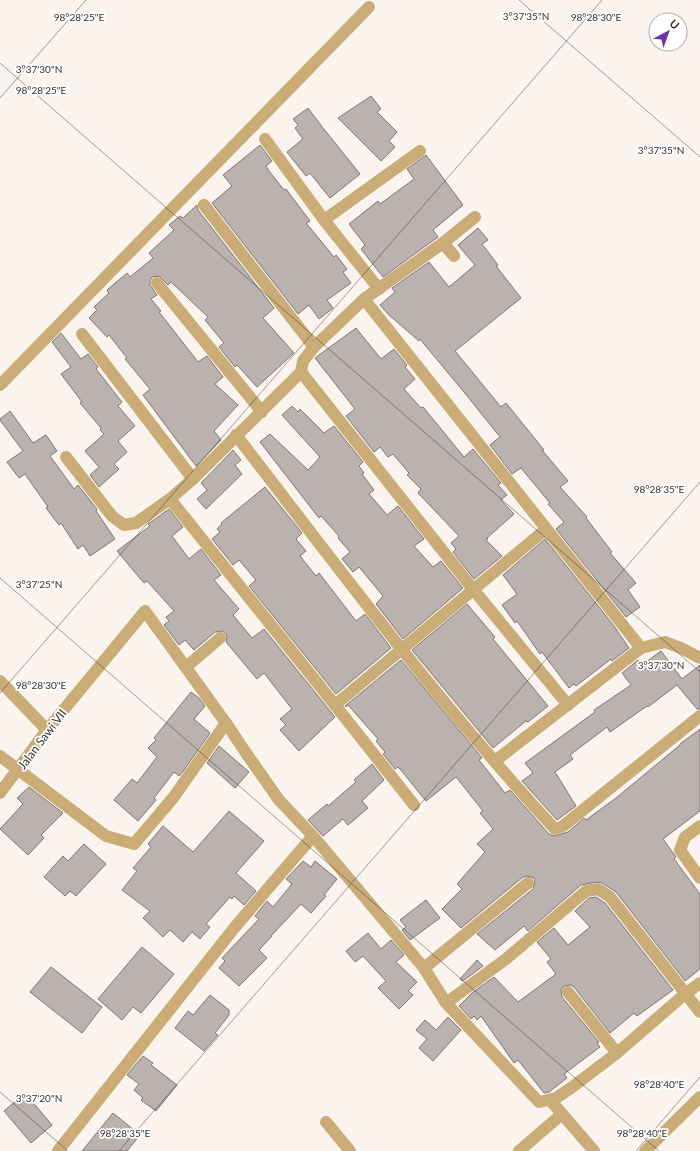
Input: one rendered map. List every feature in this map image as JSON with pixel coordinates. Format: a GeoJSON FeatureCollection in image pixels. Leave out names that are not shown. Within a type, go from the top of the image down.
{"type":"FeatureCollection","features":[{"type":"Feature","properties":{"kind":"street"},"geometry":{"type":"LineString","coordinates":[[0,385],[369,7]]}},
{"type":"Feature","properties":{"kind":"street"},"geometry":{"type":"LineString","coordinates":[[265,138],[324,220],[379,289]]}},
{"type":"Feature","properties":{"kind":"street"},"geometry":{"type":"LineString","coordinates":[[324,220],[420,151]]}},
{"type":"Feature","properties":{"kind":"street"},"geometry":{"type":"LineString","coordinates":[[204,205],[314,347]]}},
{"type":"Feature","properties":{"kind":"street"},"geometry":{"type":"LineString","coordinates":[[66,457],[112,516],[124,525],[136,523],[170,499],[194,479],[301,372],[303,361],[314,347],[364,299],[443,243],[475,217]]}},
{"type":"Feature","properties":{"kind":"street"},"geometry":{"type":"LineString","coordinates":[[443,243],[454,256]]}},
{"type":"Feature","properties":{"kind":"street"},"geometry":{"type":"LineString","coordinates":[[157,284],[262,412]]}},
{"type":"Feature","properties":{"kind":"street"},"geometry":{"type":"LineString","coordinates":[[364,299],[641,648]]}},
{"type":"Feature","properties":{"kind":"street"},"geometry":{"type":"LineString","coordinates":[[82,334],[194,479]]}},
{"type":"Feature","properties":{"kind":"street"},"geometry":{"type":"LineString","coordinates":[[301,372],[473,589],[568,705]]}},
{"type":"Feature","properties":{"kind":"street"},"geometry":{"type":"LineString","coordinates":[[236,436],[402,649],[495,761],[556,828],[563,826],[700,716]]}},
{"type":"Feature","properties":{"kind":"street"},"geometry":{"type":"LineString","coordinates":[[170,499],[414,805]]}},
{"type":"Feature","properties":{"kind":"street"},"geometry":{"type":"LineString","coordinates":[[335,705],[546,529]]}},
{"type":"Feature","properties":{"kind":"street","name":"Jalan Sawi VII"},"geometry":{"type":"LineString","coordinates":[[0,793],[47,730],[145,611],[186,667]]}},
{"type":"Feature","properties":{"kind":"street"},"geometry":{"type":"LineString","coordinates":[[220,638],[186,667],[280,800],[313,836],[424,968],[446,1003],[539,1102],[556,1098],[572,1088],[617,1053],[685,994],[700,983]]}},
{"type":"Feature","properties":{"kind":"street"},"geometry":{"type":"LineString","coordinates":[[495,761],[641,648],[665,642],[700,658]]}},
{"type":"Feature","properties":{"kind":"street"},"geometry":{"type":"LineString","coordinates":[[0,681],[47,730]]}},
{"type":"Feature","properties":{"kind":"street"},"geometry":{"type":"LineString","coordinates":[[0,756],[106,836],[134,844],[173,798],[226,723]]}},
{"type":"Feature","properties":{"kind":"street"},"geometry":{"type":"LineString","coordinates":[[700,826],[685,837],[680,850],[700,878]]}},
{"type":"Feature","properties":{"kind":"street"},"geometry":{"type":"LineString","coordinates":[[58,1151],[235,927],[313,836]]}},
{"type":"Feature","properties":{"kind":"street"},"geometry":{"type":"LineString","coordinates":[[424,968],[528,883]]}},
{"type":"Feature","properties":{"kind":"street"},"geometry":{"type":"LineString","coordinates":[[446,1003],[506,959],[586,891],[598,889],[610,897],[700,1012]]}},
{"type":"Feature","properties":{"kind":"street"},"geometry":{"type":"LineString","coordinates":[[568,992],[617,1053]]}},
{"type":"Feature","properties":{"kind":"street"},"geometry":{"type":"LineString","coordinates":[[645,1151],[700,1098]]}},
{"type":"Feature","properties":{"kind":"street"},"geometry":{"type":"LineString","coordinates":[[550,1100],[594,1151]]}},
{"type":"Feature","properties":{"kind":"street"},"geometry":{"type":"LineString","coordinates":[[519,1151],[562,1114]]}},
{"type":"Feature","properties":{"kind":"street"},"geometry":{"type":"LineString","coordinates":[[326,1122],[350,1151]]}},
{"type":"Feature","properties":{"kind":"building"},"geometry":{"type":"Polygon","coordinates":[[[371,96],[381,109],[377,112],[397,132],[389,141],[395,147],[381,161],[338,118],[371,96]]]}},
{"type":"Feature","properties":{"kind":"building"},"geometry":{"type":"Polygon","coordinates":[[[308,108],[360,174],[330,198],[310,173],[306,176],[287,152],[303,139],[295,128],[298,125],[293,119],[308,108]]]}},
{"type":"Feature","properties":{"kind":"building"},"geometry":{"type":"Polygon","coordinates":[[[260,145],[272,161],[266,166],[269,171],[284,190],[286,189],[310,221],[306,223],[334,257],[336,255],[347,269],[343,272],[351,283],[327,300],[333,308],[319,319],[309,305],[298,314],[212,203],[232,186],[223,175],[260,145]]]}},
{"type":"Feature","properties":{"kind":"building"},"geometry":{"type":"Polygon","coordinates":[[[426,155],[463,205],[433,230],[438,237],[383,277],[361,249],[365,245],[349,224],[378,201],[380,204],[414,179],[407,169],[426,155]]]}},
{"type":"Feature","properties":{"kind":"building"},"geometry":{"type":"Polygon","coordinates":[[[197,205],[198,210],[274,308],[263,318],[294,353],[257,387],[237,365],[235,367],[219,347],[224,343],[205,320],[208,317],[171,282],[168,285],[159,276],[152,277],[150,285],[157,295],[151,299],[161,311],[159,312],[198,362],[207,356],[223,377],[215,384],[238,405],[214,431],[221,440],[196,466],[143,395],[150,389],[125,359],[127,358],[109,335],[107,337],[89,318],[97,310],[94,307],[109,293],[107,290],[127,273],[130,277],[153,258],[149,253],[174,230],[169,225],[180,216],[183,218],[197,205]]]}},
{"type":"Feature","properties":{"kind":"building"},"geometry":{"type":"Polygon","coordinates":[[[478,228],[488,240],[482,244],[498,265],[496,266],[521,298],[455,351],[501,407],[506,403],[544,450],[542,450],[568,481],[560,487],[587,517],[586,518],[612,552],[610,553],[636,583],[628,590],[640,607],[626,617],[556,529],[564,522],[548,504],[550,503],[521,468],[512,474],[490,445],[500,437],[420,339],[419,341],[389,315],[380,305],[395,292],[392,288],[429,262],[449,287],[475,265],[458,245],[478,228]]]}},
{"type":"Feature","properties":{"kind":"building"},"geometry":{"type":"Polygon","coordinates":[[[356,328],[381,359],[394,349],[407,365],[405,367],[415,379],[404,389],[421,408],[423,407],[464,457],[473,449],[501,483],[498,485],[507,495],[501,500],[514,514],[486,540],[502,556],[474,579],[453,552],[456,549],[451,543],[459,536],[418,493],[421,489],[407,475],[409,473],[393,454],[388,457],[380,447],[374,452],[346,416],[355,409],[315,358],[356,328]]]}},
{"type":"Feature","properties":{"kind":"building"},"geometry":{"type":"Polygon","coordinates":[[[61,333],[81,359],[88,354],[98,367],[96,369],[122,402],[118,406],[135,426],[118,441],[127,452],[114,464],[119,469],[99,487],[90,475],[99,467],[85,451],[104,434],[100,430],[101,428],[80,403],[82,402],[61,374],[71,367],[52,342],[61,333]]]}},
{"type":"Feature","properties":{"kind":"building"},"geometry":{"type":"Polygon","coordinates":[[[292,406],[298,412],[300,409],[324,433],[334,426],[363,462],[359,466],[364,473],[362,474],[374,490],[369,494],[387,515],[398,506],[424,539],[414,546],[433,567],[441,561],[463,588],[403,639],[376,604],[383,596],[359,567],[353,572],[342,559],[350,552],[338,538],[339,536],[321,516],[319,518],[260,442],[270,434],[308,470],[320,457],[282,415],[292,406]]]}},
{"type":"Feature","properties":{"kind":"building"},"geometry":{"type":"Polygon","coordinates":[[[10,411],[33,443],[46,435],[57,451],[50,456],[74,489],[78,485],[97,509],[96,511],[115,539],[90,556],[83,545],[78,549],[61,523],[59,525],[46,508],[48,507],[25,474],[19,478],[7,462],[23,451],[0,420],[10,411]]]}},
{"type":"Feature","properties":{"kind":"building"},"geometry":{"type":"Polygon","coordinates":[[[233,450],[241,460],[235,465],[242,474],[206,509],[197,499],[207,490],[201,483],[233,450]]]}},
{"type":"Feature","properties":{"kind":"building"},"geometry":{"type":"Polygon","coordinates":[[[265,487],[302,533],[296,539],[306,551],[300,556],[316,576],[319,573],[356,621],[365,614],[391,648],[336,694],[249,586],[256,580],[239,560],[233,565],[212,539],[220,532],[217,529],[222,524],[221,523],[265,487]]]}},
{"type":"Feature","properties":{"kind":"building"},"geometry":{"type":"Polygon","coordinates":[[[169,509],[183,527],[172,536],[189,559],[201,549],[221,575],[214,580],[239,609],[233,615],[252,638],[264,629],[335,717],[299,751],[280,730],[286,725],[280,719],[292,709],[264,673],[257,679],[226,642],[227,636],[222,631],[215,632],[194,650],[185,640],[179,645],[164,625],[169,621],[166,617],[174,611],[147,581],[144,583],[117,551],[150,526],[148,524],[169,509]]]}},
{"type":"Feature","properties":{"kind":"building"},"geometry":{"type":"Polygon","coordinates":[[[545,539],[614,626],[629,648],[612,661],[611,659],[576,686],[574,684],[569,688],[542,652],[540,654],[517,621],[515,623],[502,605],[517,594],[503,575],[545,539]]]}},
{"type":"Feature","properties":{"kind":"building"},"geometry":{"type":"Polygon","coordinates":[[[467,604],[495,637],[493,639],[548,706],[528,722],[526,721],[493,748],[412,650],[467,604]]]}},
{"type":"Feature","properties":{"kind":"building"},"geometry":{"type":"Polygon","coordinates":[[[661,651],[682,679],[700,665],[700,709],[697,709],[677,685],[648,707],[647,706],[610,732],[607,727],[570,755],[573,759],[555,772],[576,806],[557,820],[522,781],[533,773],[525,763],[595,712],[594,710],[631,685],[622,673],[638,660],[642,665],[661,651]]]}},
{"type":"Feature","properties":{"kind":"building"},"geometry":{"type":"Polygon","coordinates":[[[401,660],[482,758],[479,760],[505,793],[510,790],[549,834],[554,836],[568,832],[584,818],[586,820],[616,798],[700,729],[700,811],[663,839],[676,857],[674,859],[700,894],[700,969],[685,981],[616,892],[602,883],[597,882],[581,885],[528,931],[524,926],[495,950],[477,934],[533,889],[535,882],[534,878],[527,876],[523,877],[461,928],[442,909],[462,889],[457,884],[485,852],[477,844],[493,829],[480,813],[483,811],[456,777],[426,801],[400,769],[398,767],[395,769],[383,754],[385,752],[376,741],[378,739],[348,705],[346,707],[345,706],[401,660]]]}},
{"type":"Feature","properties":{"kind":"building"},"geometry":{"type":"Polygon","coordinates":[[[191,692],[199,698],[205,706],[194,719],[210,733],[182,773],[179,776],[174,772],[154,798],[156,800],[138,821],[114,800],[132,779],[137,783],[157,757],[148,748],[156,740],[154,738],[191,692]]]}},
{"type":"Feature","properties":{"kind":"building"},"geometry":{"type":"Polygon","coordinates":[[[219,746],[249,772],[235,788],[207,763],[219,746]]]}},
{"type":"Feature","properties":{"kind":"building"},"geometry":{"type":"Polygon","coordinates":[[[372,764],[384,780],[362,801],[368,808],[348,825],[343,819],[323,836],[308,820],[327,804],[328,806],[356,782],[354,780],[372,764]]]}},
{"type":"Feature","properties":{"kind":"building"},"geometry":{"type":"Polygon","coordinates":[[[29,787],[63,813],[41,835],[44,838],[28,855],[0,829],[23,804],[17,798],[29,787]]]}},
{"type":"Feature","properties":{"kind":"building"},"geometry":{"type":"Polygon","coordinates":[[[229,811],[264,841],[236,873],[256,891],[244,905],[234,896],[232,899],[230,897],[206,924],[210,927],[200,939],[192,932],[183,942],[170,930],[163,937],[143,918],[150,911],[122,890],[137,871],[133,868],[151,847],[148,844],[163,826],[193,852],[229,811]]]}},
{"type":"Feature","properties":{"kind":"building"},"geometry":{"type":"Polygon","coordinates":[[[84,844],[106,864],[76,896],[70,891],[65,896],[44,877],[63,856],[68,861],[84,844]]]}},
{"type":"Feature","properties":{"kind":"building"},"geometry":{"type":"Polygon","coordinates":[[[303,861],[311,867],[315,861],[337,879],[324,895],[326,896],[311,913],[301,904],[271,936],[259,950],[267,958],[239,986],[219,968],[225,961],[222,958],[259,919],[255,916],[267,901],[273,907],[292,884],[286,879],[303,861]]]}},
{"type":"Feature","properties":{"kind":"building"},"geometry":{"type":"Polygon","coordinates":[[[596,897],[605,903],[673,990],[637,1016],[634,1013],[610,1033],[574,987],[570,985],[564,986],[561,990],[562,997],[599,1042],[597,1043],[600,1047],[564,1074],[567,1078],[549,1092],[544,1093],[518,1060],[514,1063],[481,1016],[477,1020],[474,1016],[471,1019],[459,1006],[473,992],[494,977],[518,1002],[556,974],[547,962],[551,959],[537,942],[554,928],[568,945],[590,927],[575,911],[589,898],[596,897]]]}},
{"type":"Feature","properties":{"kind":"building"},"geometry":{"type":"Polygon","coordinates":[[[426,900],[440,918],[410,940],[402,930],[406,927],[400,920],[426,900]]]}},
{"type":"Feature","properties":{"kind":"building"},"geometry":{"type":"Polygon","coordinates":[[[368,933],[381,949],[391,940],[404,955],[396,962],[417,982],[408,991],[413,995],[399,1009],[378,988],[386,981],[363,956],[355,962],[346,951],[368,933]]]}},
{"type":"Feature","properties":{"kind":"building"},"geometry":{"type":"Polygon","coordinates":[[[142,947],[174,974],[141,1013],[133,1007],[122,1020],[98,999],[142,947]]]}},
{"type":"Feature","properties":{"kind":"building"},"geometry":{"type":"Polygon","coordinates":[[[477,960],[483,966],[463,981],[460,979],[477,960]]]}},
{"type":"Feature","properties":{"kind":"building"},"geometry":{"type":"Polygon","coordinates":[[[51,967],[102,1007],[82,1033],[30,992],[51,967]]]}},
{"type":"Feature","properties":{"kind":"building"},"geometry":{"type":"Polygon","coordinates":[[[210,995],[229,1010],[229,1015],[215,1033],[218,1035],[204,1051],[175,1028],[188,1011],[193,1015],[210,995]]]}},
{"type":"Feature","properties":{"kind":"building"},"geometry":{"type":"Polygon","coordinates":[[[448,1017],[461,1030],[433,1061],[419,1048],[427,1039],[416,1030],[425,1020],[436,1030],[448,1017]]]}},
{"type":"Feature","properties":{"kind":"building"},"geometry":{"type":"Polygon","coordinates":[[[143,1056],[153,1063],[151,1065],[177,1085],[156,1111],[141,1100],[143,1098],[134,1090],[139,1084],[127,1075],[143,1056]]]}},
{"type":"Feature","properties":{"kind":"building"},"geometry":{"type":"Polygon","coordinates":[[[25,1093],[52,1125],[31,1143],[4,1111],[25,1093]]]}},
{"type":"Feature","properties":{"kind":"building"},"geometry":{"type":"Polygon","coordinates":[[[113,1113],[140,1135],[127,1151],[82,1151],[113,1113]]]}}]}
